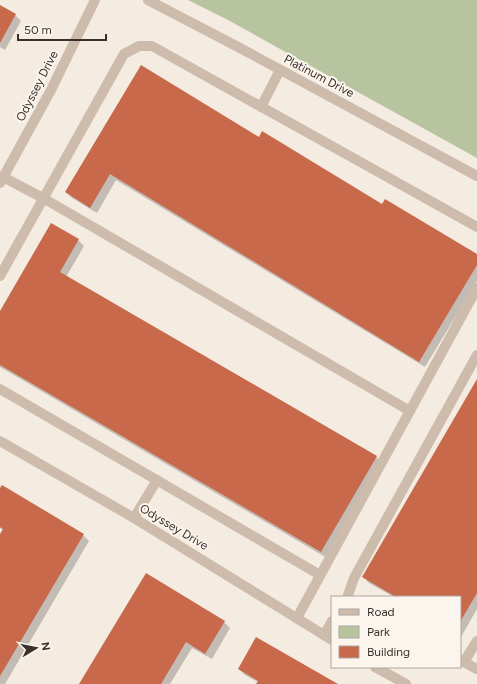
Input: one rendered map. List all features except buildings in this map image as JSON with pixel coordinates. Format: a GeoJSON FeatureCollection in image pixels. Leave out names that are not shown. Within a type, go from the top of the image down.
{"type":"FeatureCollection","features":[{"type":"Feature","properties":{"kind":"street","name":"Odyssey Drive"},"geometry":{"type":"LineString","coordinates":[[2,180],[51,90],[95,0]]}},
{"type":"Feature","properties":{"kind":"street","name":"Platinum Drive"},"geometry":{"type":"LineString","coordinates":[[148,0],[477,176]]}},
{"type":"Feature","properties":{"kind":"street"},"geometry":{"type":"LineString","coordinates":[[0,276],[124,54],[138,46],[152,46],[477,227]]}},
{"type":"Feature","properties":{"kind":"street"},"geometry":{"type":"LineString","coordinates":[[261,107],[280,70]]}},
{"type":"Feature","properties":{"kind":"street"},"geometry":{"type":"LineString","coordinates":[[2,180],[43,198],[410,411]]}},
{"type":"Feature","properties":{"kind":"street"},"geometry":{"type":"LineString","coordinates":[[297,618],[477,288]]}},
{"type":"Feature","properties":{"kind":"street"},"geometry":{"type":"LineString","coordinates":[[348,596],[354,578],[477,355]]}},
{"type":"Feature","properties":{"kind":"street"},"geometry":{"type":"LineString","coordinates":[[0,389],[320,575]]}},
{"type":"Feature","properties":{"kind":"street","name":"Odyssey Drive"},"geometry":{"type":"LineString","coordinates":[[0,441],[134,518],[328,637]]}},
{"type":"Feature","properties":{"kind":"street"},"geometry":{"type":"LineString","coordinates":[[134,518],[157,480]]}},
{"type":"Feature","properties":{"kind":"street"},"geometry":{"type":"LineString","coordinates":[[328,637],[331,625]]}},
{"type":"Feature","properties":{"kind":"street"},"geometry":{"type":"LineString","coordinates":[[477,641],[462,661],[477,670]]}},
{"type":"Feature","properties":{"kind":"street"},"geometry":{"type":"LineString","coordinates":[[377,668],[406,684]]}},
{"type":"Feature","properties":{"kind":"green space"},"geometry":{"type":"Polygon","coordinates":[[[188,0],[477,0],[477,158],[228,20],[188,0]]]}}]}
